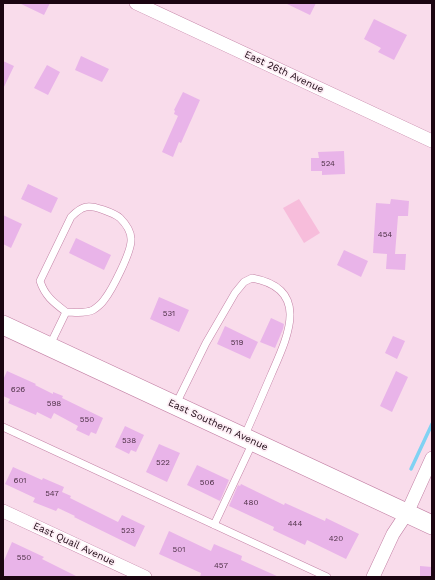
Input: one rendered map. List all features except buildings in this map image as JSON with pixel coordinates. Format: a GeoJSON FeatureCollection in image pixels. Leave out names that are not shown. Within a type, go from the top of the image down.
{"type":"FeatureCollection","features":[{"type":"Feature","properties":{"kind":"main road","name":"East Southern Avenue"},"geometry":{"type":"LineString","coordinates":[[3,326],[432,525]]}},
{"type":"Feature","properties":{"kind":"street","name":"East 26th Avenue"},"geometry":{"type":"LineString","coordinates":[[136,3],[432,140]]}},
{"type":"Feature","properties":{"kind":"street"},"geometry":{"type":"LineString","coordinates":[[373,577],[432,458]]}},
{"type":"Feature","properties":{"kind":"street","name":"East Quail Avenue"},"geometry":{"type":"LineString","coordinates":[[3,511],[140,576]]}},
{"type":"Feature","properties":{"kind":"lane"},"geometry":{"type":"LineString","coordinates":[[95,206],[119,217],[128,227],[131,238],[131,247],[104,301],[93,310],[66,312],[52,301],[43,291],[40,281],[71,217],[85,207],[95,206]]}},
{"type":"Feature","properties":{"kind":"lane"},"geometry":{"type":"LineString","coordinates":[[176,406],[206,343],[235,293],[244,282],[252,278],[274,285],[281,289],[285,295],[290,311],[289,328],[248,440],[214,525]]}},
{"type":"Feature","properties":{"kind":"lane"},"geometry":{"type":"LineString","coordinates":[[49,347],[66,312]]}},
{"type":"Feature","properties":{"kind":"lane"},"geometry":{"type":"LineString","coordinates":[[3,427],[326,577]]}},
{"type":"Feature","properties":{"kind":"shaded area"},"geometry":{"type":"Polygon","coordinates":[[[299,199],[320,233],[304,243],[283,208],[299,199]]]}},
{"type":"Feature","properties":{"kind":"waterway"},"geometry":{"type":"LineString","coordinates":[[411,469],[432,424]]}}]}
